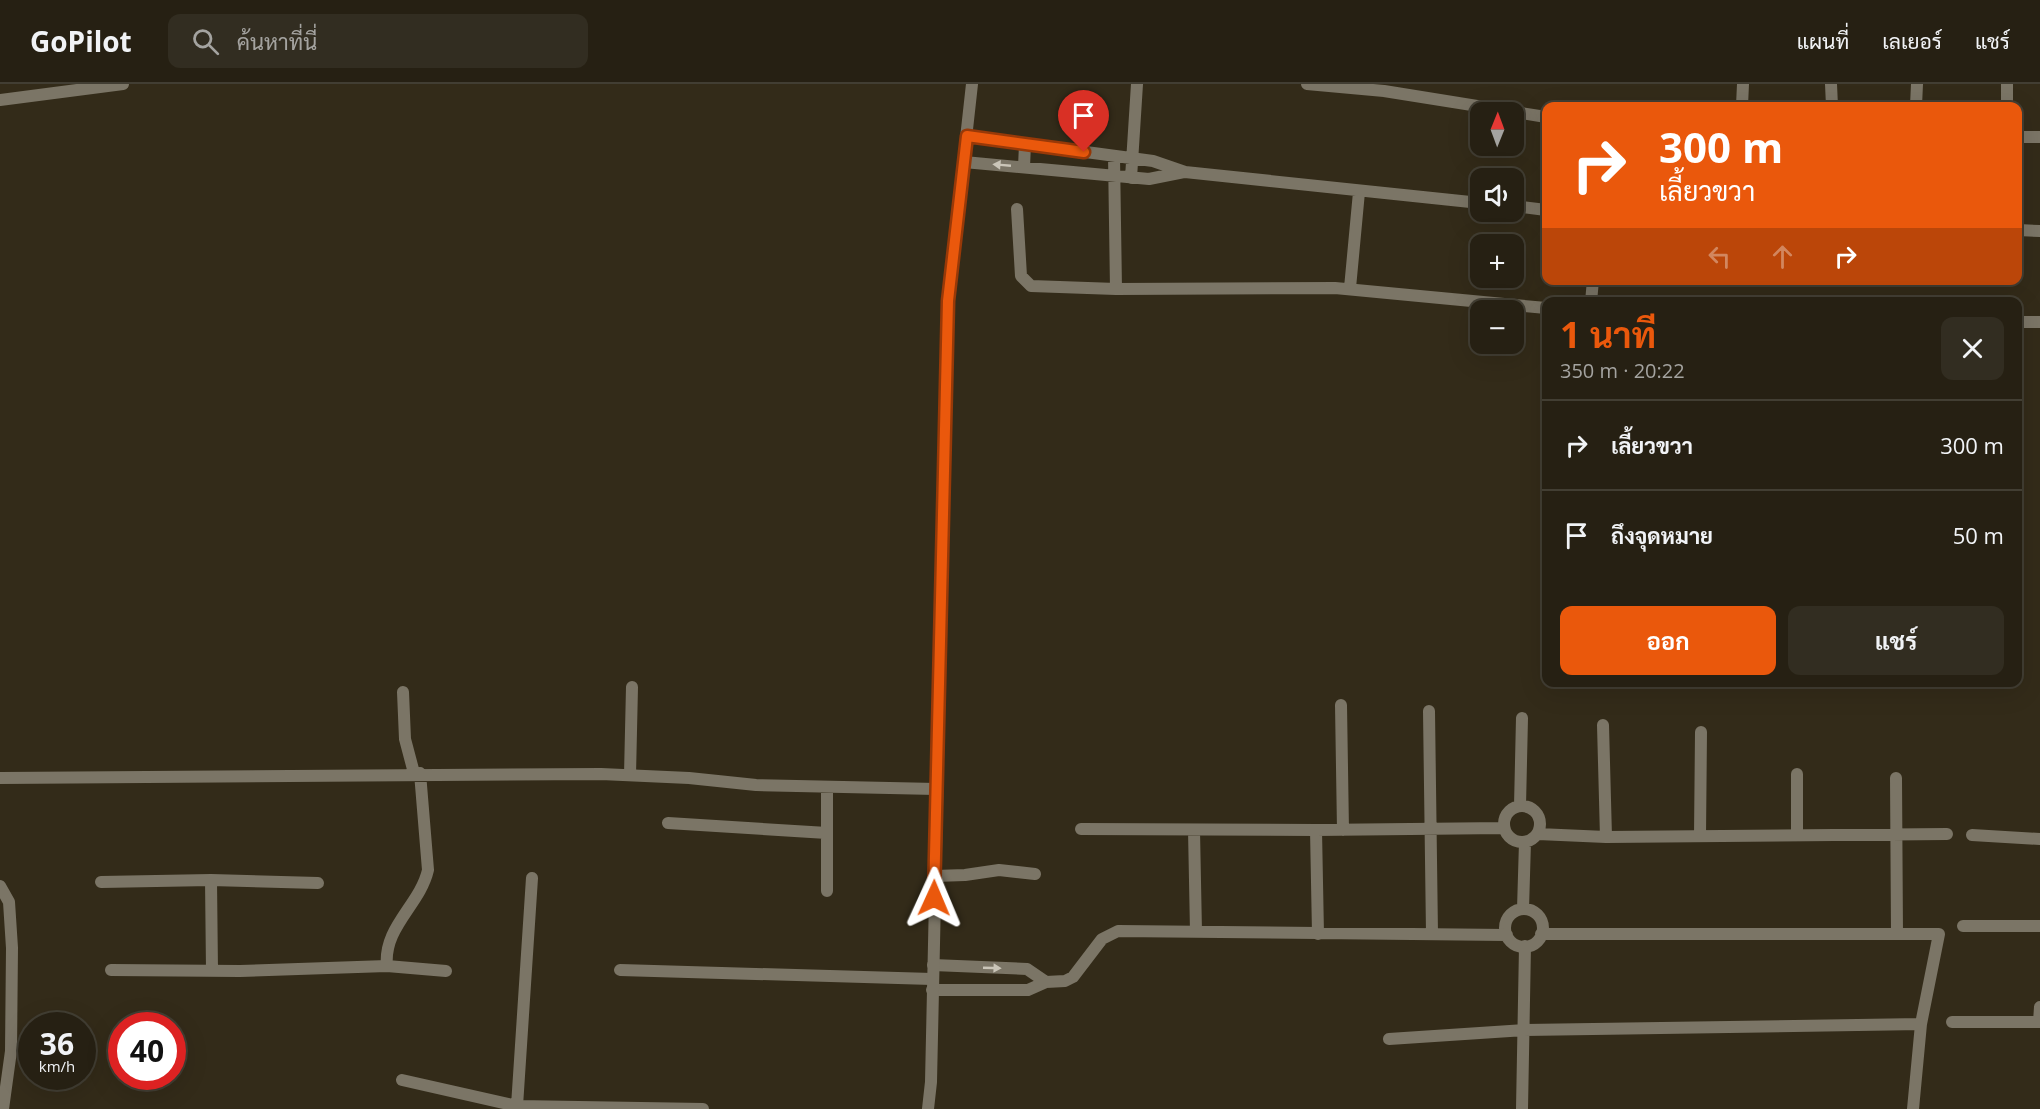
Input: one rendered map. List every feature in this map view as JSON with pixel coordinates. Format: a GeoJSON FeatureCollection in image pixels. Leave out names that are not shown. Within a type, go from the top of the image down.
{"type":"FeatureCollection","features":[{"type":"Feature","properties":{"kind":"street"},"geometry":{"type":"LineString","coordinates":[[0,100],[123,84]]}},
{"type":"Feature","properties":{"kind":"street"},"geometry":{"type":"LineString","coordinates":[[928,1109],[931,1082],[948,301],[972,84]]}},
{"type":"Feature","properties":{"kind":"street"},"geometry":{"type":"LineString","coordinates":[[1131,178],[1137,84]]}},
{"type":"Feature","properties":{"kind":"street"},"geometry":{"type":"LineString","coordinates":[[1307,84],[1384,91],[1542,116]]}},
{"type":"Feature","properties":{"kind":"street"},"geometry":{"type":"LineString","coordinates":[[1742,102],[1743,84]]}},
{"type":"Feature","properties":{"kind":"street"},"geometry":{"type":"LineString","coordinates":[[1831,84],[1832,102]]}},
{"type":"Feature","properties":{"kind":"street"},"geometry":{"type":"LineString","coordinates":[[1916,102],[1917,84]]}},
{"type":"Feature","properties":{"kind":"street"},"geometry":{"type":"LineString","coordinates":[[2007,84],[2007,102]]}},
{"type":"Feature","properties":{"kind":"street"},"geometry":{"type":"LineString","coordinates":[[967,136],[1153,161],[1185,172],[1470,202]]}},
{"type":"Feature","properties":{"kind":"street"},"geometry":{"type":"LineString","coordinates":[[2022,137],[2040,137]]}},
{"type":"Feature","properties":{"kind":"street"},"geometry":{"type":"LineString","coordinates":[[1024,167],[1025,144]]}},
{"type":"Feature","properties":{"kind":"street"},"geometry":{"type":"LineString","coordinates":[[1114,156],[1116,289]]}},
{"type":"Feature","properties":{"kind":"street"},"geometry":{"type":"LineString","coordinates":[[964,162],[1149,179],[1185,172]]}},
{"type":"Feature","properties":{"kind":"street"},"geometry":{"type":"LineString","coordinates":[[1350,288],[1359,192]]}},
{"type":"Feature","properties":{"kind":"street"},"geometry":{"type":"LineString","coordinates":[[1524,207],[1542,210]]}},
{"type":"Feature","properties":{"kind":"street"},"geometry":{"type":"LineString","coordinates":[[1017,209],[1021,276],[1031,286],[1116,289],[1350,288],[1542,308]]}},
{"type":"Feature","properties":{"kind":"street"},"geometry":{"type":"LineString","coordinates":[[2022,230],[2040,231]]}},
{"type":"Feature","properties":{"kind":"street"},"geometry":{"type":"LineString","coordinates":[[2022,322],[2040,322]]}},
{"type":"Feature","properties":{"kind":"street"},"geometry":{"type":"LineString","coordinates":[[630,775],[632,687]]}},
{"type":"Feature","properties":{"kind":"street"},"geometry":{"type":"LineString","coordinates":[[387,966],[390,939],[425,883],[428,870],[417,773],[405,739],[403,692]]}},
{"type":"Feature","properties":{"kind":"street"},"geometry":{"type":"LineString","coordinates":[[1341,705],[1343,830]]}},
{"type":"Feature","properties":{"kind":"street"},"geometry":{"type":"LineString","coordinates":[[1429,711],[1432,934]]}},
{"type":"Feature","properties":{"kind":"street"},"geometry":{"type":"LineString","coordinates":[[1520,806],[1522,717]]}},
{"type":"Feature","properties":{"kind":"street"},"geometry":{"type":"LineString","coordinates":[[1603,725],[1606,837]]}},
{"type":"Feature","properties":{"kind":"street"},"geometry":{"type":"LineString","coordinates":[[1700,837],[1701,732]]}},
{"type":"Feature","properties":{"kind":"street"},"geometry":{"type":"LineString","coordinates":[[0,778],[417,773],[630,775],[756,785],[936,789]]}},
{"type":"Feature","properties":{"kind":"street"},"geometry":{"type":"LineString","coordinates":[[1797,774],[1797,835]]}},
{"type":"Feature","properties":{"kind":"street"},"geometry":{"type":"LineString","coordinates":[[1896,778],[1896,934]]}},
{"type":"Feature","properties":{"kind":"street"},"geometry":{"type":"LineString","coordinates":[[827,787],[827,891]]}},
{"type":"Feature","properties":{"kind":"street"},"geometry":{"type":"LineString","coordinates":[[1525,843],[1509,838],[1504,828],[1505,816],[1520,806],[1531,808],[1538,816],[1540,827],[1538,834]]}},
{"type":"Feature","properties":{"kind":"street"},"geometry":{"type":"LineString","coordinates":[[668,823],[827,833]]}},
{"type":"Feature","properties":{"kind":"street"},"geometry":{"type":"LineString","coordinates":[[1081,829],[1504,828]]}},
{"type":"Feature","properties":{"kind":"street"},"geometry":{"type":"LineString","coordinates":[[1194,830],[1196,933]]}},
{"type":"Feature","properties":{"kind":"street"},"geometry":{"type":"LineString","coordinates":[[1316,830],[1318,934]]}},
{"type":"Feature","properties":{"kind":"street"},"geometry":{"type":"LineString","coordinates":[[1525,843],[1538,834],[1700,837],[1947,834]]}},
{"type":"Feature","properties":{"kind":"street"},"geometry":{"type":"LineString","coordinates":[[1972,835],[2040,839]]}},
{"type":"Feature","properties":{"kind":"street"},"geometry":{"type":"LineString","coordinates":[[1523,909],[1525,843]]}},
{"type":"Feature","properties":{"kind":"street"},"geometry":{"type":"LineString","coordinates":[[935,876],[965,876],[999,870],[1035,874]]}},
{"type":"Feature","properties":{"kind":"street"},"geometry":{"type":"LineString","coordinates":[[518,1106],[532,878]]}},
{"type":"Feature","properties":{"kind":"street"},"geometry":{"type":"LineString","coordinates":[[211,880],[212,971]]}},
{"type":"Feature","properties":{"kind":"street"},"geometry":{"type":"LineString","coordinates":[[100,882],[211,880],[318,884]]}},
{"type":"Feature","properties":{"kind":"street"},"geometry":{"type":"LineString","coordinates":[[0,886],[9,902],[12,948],[12,1051],[3,1109]]}},
{"type":"Feature","properties":{"kind":"street"},"geometry":{"type":"LineString","coordinates":[[1523,909],[1531,910],[1541,920],[1542,934],[1538,940],[1525,946],[1511,941],[1507,935],[1506,921],[1510,915],[1523,909]]}},
{"type":"Feature","properties":{"kind":"street"},"geometry":{"type":"LineString","coordinates":[[1963,926],[2040,926]]}},
{"type":"Feature","properties":{"kind":"street"},"geometry":{"type":"LineString","coordinates":[[620,970],[1028,990],[1046,982],[1065,981],[1073,977],[1102,939],[1109,934],[1130,930],[1196,933],[1507,935]]}},
{"type":"Feature","properties":{"kind":"street"},"geometry":{"type":"LineString","coordinates":[[1542,934],[1939,934],[1922,1024],[1913,1109]]}},
{"type":"Feature","properties":{"kind":"street"},"geometry":{"type":"LineString","coordinates":[[1522,1109],[1525,946]]}},
{"type":"Feature","properties":{"kind":"street"},"geometry":{"type":"LineString","coordinates":[[933,965],[1027,969],[1046,982]]}},
{"type":"Feature","properties":{"kind":"street"},"geometry":{"type":"LineString","coordinates":[[111,970],[212,971],[387,966],[446,971]]}},
{"type":"Feature","properties":{"kind":"street"},"geometry":{"type":"LineString","coordinates":[[1952,1022],[2040,1022],[2040,1007]]}},
{"type":"Feature","properties":{"kind":"street"},"geometry":{"type":"LineString","coordinates":[[1389,1039],[1525,1030],[1922,1024]]}},
{"type":"Feature","properties":{"kind":"street"},"geometry":{"type":"LineString","coordinates":[[402,1080],[518,1106],[703,1109]]}},
{"type":"Feature","properties":{"kind":"route"},"geometry":{"type":"LineString","coordinates":[[934,898],[948,301],[967,136],[1084,152]]}}]}
